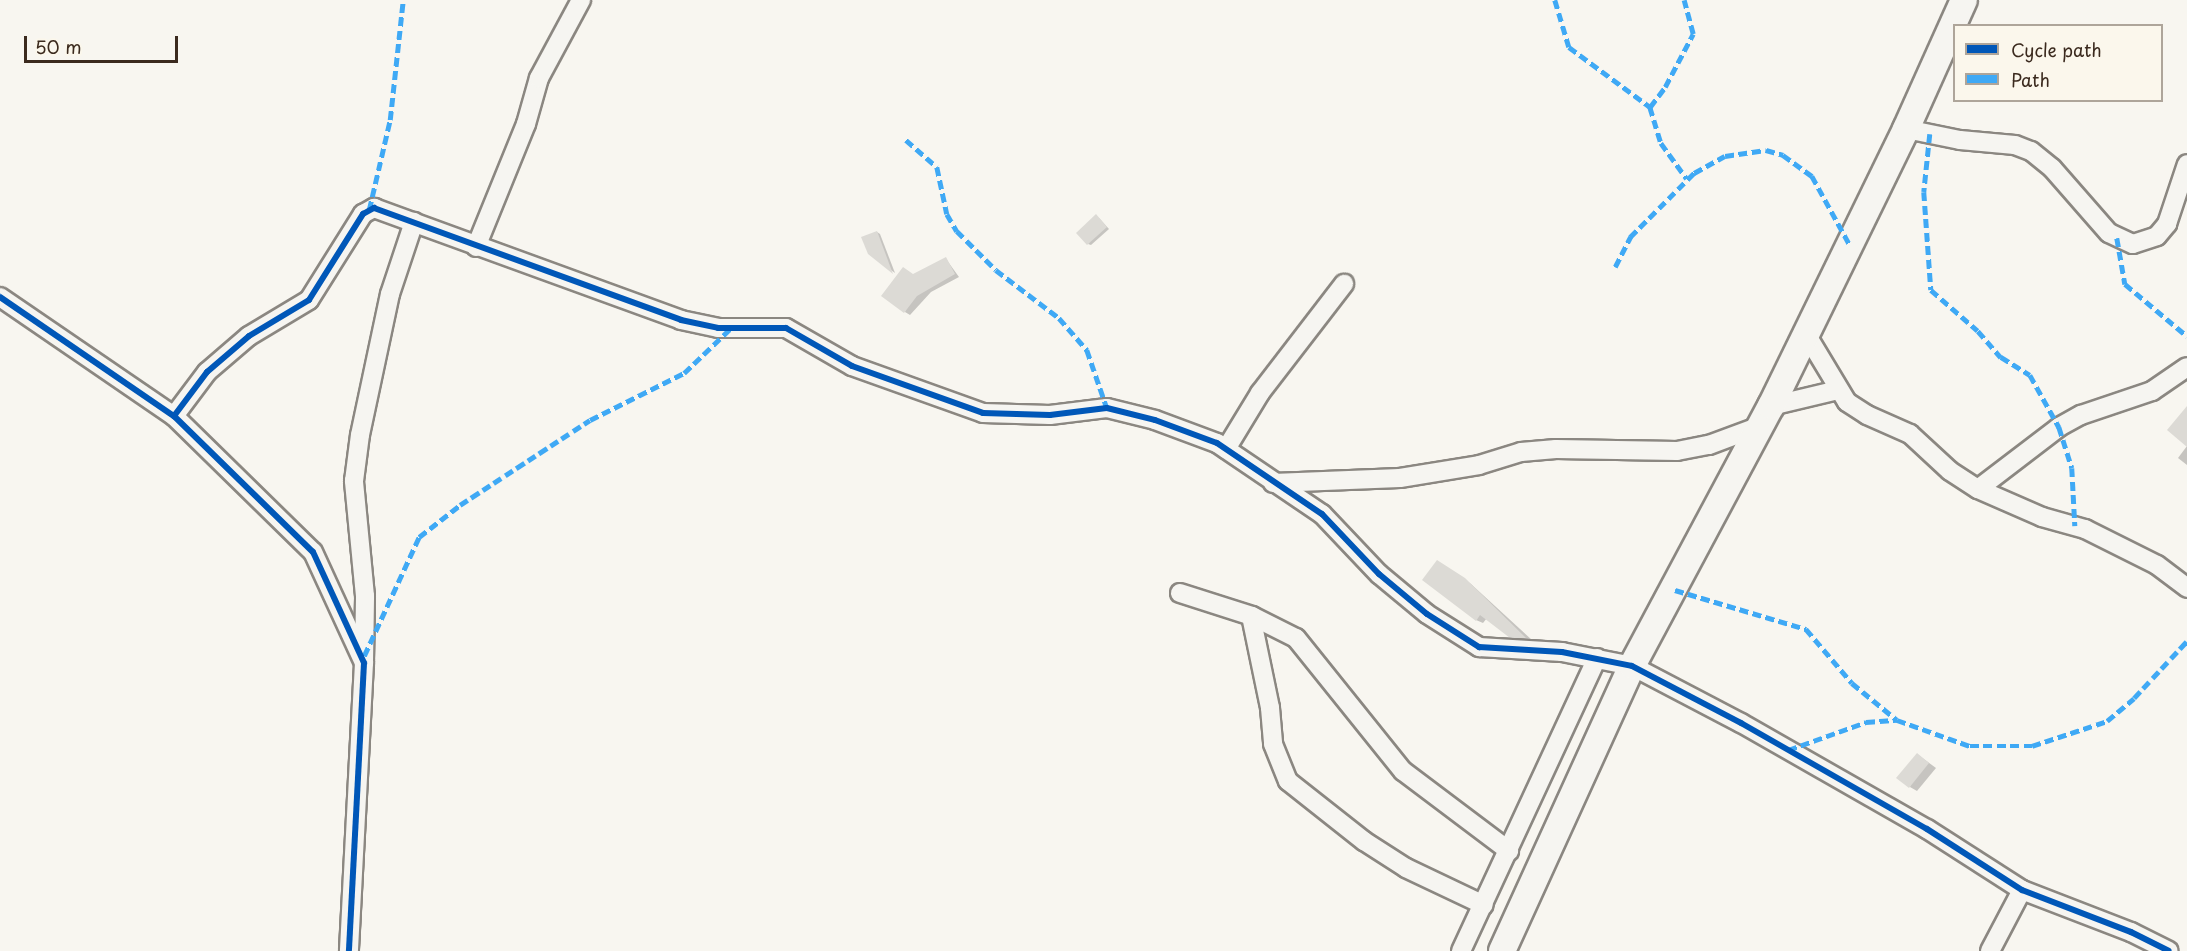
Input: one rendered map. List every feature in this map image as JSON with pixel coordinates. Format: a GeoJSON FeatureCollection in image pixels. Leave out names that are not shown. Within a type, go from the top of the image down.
{"type":"FeatureCollection","features":[{"type":"Feature","properties":{"kind":"main road"},"geometry":{"type":"LineString","coordinates":[[1953,24],[1964,0]]}},
{"type":"Feature","properties":{"kind":"main road"},"geometry":{"type":"LineString","coordinates":[[1502,951],[1632,666],[1766,416],[1906,129],[1953,24]]}},
{"type":"Feature","properties":{"kind":"street"},"geometry":{"type":"LineString","coordinates":[[476,247],[526,124],[539,78],[581,0]]}},
{"type":"Feature","properties":{"kind":"street"},"geometry":{"type":"LineString","coordinates":[[1906,129],[1960,140],[2015,145],[2031,151],[2065,181],[2109,233],[2133,244],[2157,236],[2166,224],[2187,164]]}},
{"type":"Feature","properties":{"kind":"street"},"geometry":{"type":"LineString","coordinates":[[174,416],[216,365],[249,336],[309,300],[363,214],[378,210],[411,220],[476,247],[704,326],[786,328],[852,366],[983,413],[1050,415],[1107,408],[1155,420],[1226,448],[1273,483],[1322,514],[1379,574],[1427,614],[1471,643],[1485,649],[1597,658],[1632,666],[1741,723],[1927,829],[2022,890],[2131,932],[2169,951]]}},
{"type":"Feature","properties":{"kind":"street"},"geometry":{"type":"LineString","coordinates":[[349,951],[365,605],[354,481],[360,435],[390,294],[411,220]]}},
{"type":"Feature","properties":{"kind":"street"},"geometry":{"type":"LineString","coordinates":[[1226,448],[1260,393],[1344,284]]}},
{"type":"Feature","properties":{"kind":"street"},"geometry":{"type":"LineString","coordinates":[[0,297],[174,416],[313,552],[364,663]]}},
{"type":"Feature","properties":{"kind":"street"},"geometry":{"type":"LineString","coordinates":[[1806,334],[1838,390],[1847,402],[1867,416],[1910,434],[1950,471],[1978,489],[2042,517],[2085,529],[2157,565],[2187,588]]}},
{"type":"Feature","properties":{"kind":"street"},"geometry":{"type":"LineString","coordinates":[[1978,489],[2059,427],[2081,415],[2152,391],[2187,367]]}},
{"type":"Feature","properties":{"kind":"street"},"geometry":{"type":"LineString","coordinates":[[1273,483],[1400,478],[1479,465],[1521,452],[1556,449],[1677,450],[1709,445],[1766,416],[1838,390]]}},
{"type":"Feature","properties":{"kind":"street"},"geometry":{"type":"LineString","coordinates":[[1180,593],[1251,616],[1296,638],[1403,771],[1509,851]]}},
{"type":"Feature","properties":{"kind":"street"},"geometry":{"type":"LineString","coordinates":[[1251,616],[1270,708],[1273,744],[1288,781],[1364,841],[1406,868],[1484,904]]}},
{"type":"Feature","properties":{"kind":"street"},"geometry":{"type":"LineString","coordinates":[[1461,951],[1597,658]]}},
{"type":"Feature","properties":{"kind":"street"},"geometry":{"type":"LineString","coordinates":[[1990,951],[2022,890]]}},
{"type":"Feature","properties":{"kind":"building"},"geometry":{"type":"Polygon","coordinates":[[[1096,214],[1107,227],[1087,245],[1076,233],[1096,214]]]}},
{"type":"Feature","properties":{"kind":"building"},"geometry":{"type":"Polygon","coordinates":[[[877,231],[893,274],[868,254],[861,237],[877,231]]]}},
{"type":"Feature","properties":{"kind":"building"},"geometry":{"type":"Polygon","coordinates":[[[946,257],[955,274],[917,296],[904,313],[881,296],[903,267],[913,274],[946,257]]]}},
{"type":"Feature","properties":{"kind":"building"},"geometry":{"type":"Polygon","coordinates":[[[2187,406],[2187,447],[2167,430],[2187,406]]]}},
{"type":"Feature","properties":{"kind":"building"},"geometry":{"type":"Polygon","coordinates":[[[1437,560],[1465,578],[1527,639],[1510,638],[1480,615],[1476,621],[1422,580],[1437,560]]]}},
{"type":"Feature","properties":{"kind":"building"},"geometry":{"type":"Polygon","coordinates":[[[1917,753],[1929,763],[1909,788],[1896,778],[1917,753]]]}},
{"type":"Feature","properties":{"kind":"marked path"},"geometry":{"type":"LineString","coordinates":[[369,210],[390,120],[403,0]]}},
{"type":"Feature","properties":{"kind":"marked path"},"geometry":{"type":"LineString","coordinates":[[1555,0],[1569,47],[1650,107],[1661,143],[1687,179]]}},
{"type":"Feature","properties":{"kind":"marked path"},"geometry":{"type":"LineString","coordinates":[[1650,107],[1665,87],[1693,34],[1684,0]]}},
{"type":"Feature","properties":{"kind":"marked path"},"geometry":{"type":"LineString","coordinates":[[1930,134],[1924,192],[1931,290],[1978,331],[2001,357],[2030,375],[2059,427],[2072,468],[2075,526]]}},
{"type":"Feature","properties":{"kind":"marked path"},"geometry":{"type":"LineString","coordinates":[[906,140],[937,167],[947,214],[957,231],[996,270],[1059,318],[1087,350],[1107,408]]}},
{"type":"Feature","properties":{"kind":"marked path"},"geometry":{"type":"LineString","coordinates":[[1615,267],[1630,237],[1694,173],[1725,156],[1766,150],[1783,155],[1812,176],[1850,245]]}},
{"type":"Feature","properties":{"kind":"marked path"},"geometry":{"type":"LineString","coordinates":[[2117,238],[2125,284],[2187,336]]}},
{"type":"Feature","properties":{"kind":"marked path"},"geometry":{"type":"LineString","coordinates":[[364,656],[419,537],[460,505],[590,420],[684,373],[732,327]]}},
{"type":"Feature","properties":{"kind":"marked path"},"geometry":{"type":"LineString","coordinates":[[1675,590],[1806,629],[1852,683],[1897,720]]}},
{"type":"Feature","properties":{"kind":"marked path"},"geometry":{"type":"LineString","coordinates":[[1788,750],[1866,722],[1897,720],[1970,746],[2032,746],[2107,721],[2134,698],[2187,641]]}},
{"type":"Feature","properties":{"kind":"cycle path"},"geometry":{"type":"LineString","coordinates":[[174,416],[207,372],[249,336],[309,300],[363,214],[374,208],[681,320],[718,328],[786,328],[852,366],[983,413],[1050,415],[1107,408],[1155,420],[1217,443],[1322,514],[1379,574],[1427,614],[1479,647],[1562,652],[1632,666],[1741,723],[1927,829],[2022,890],[2131,932],[2169,951]]}},
{"type":"Feature","properties":{"kind":"cycle path"},"geometry":{"type":"LineString","coordinates":[[0,297],[174,416],[313,552],[364,663],[349,951]]}}]}
